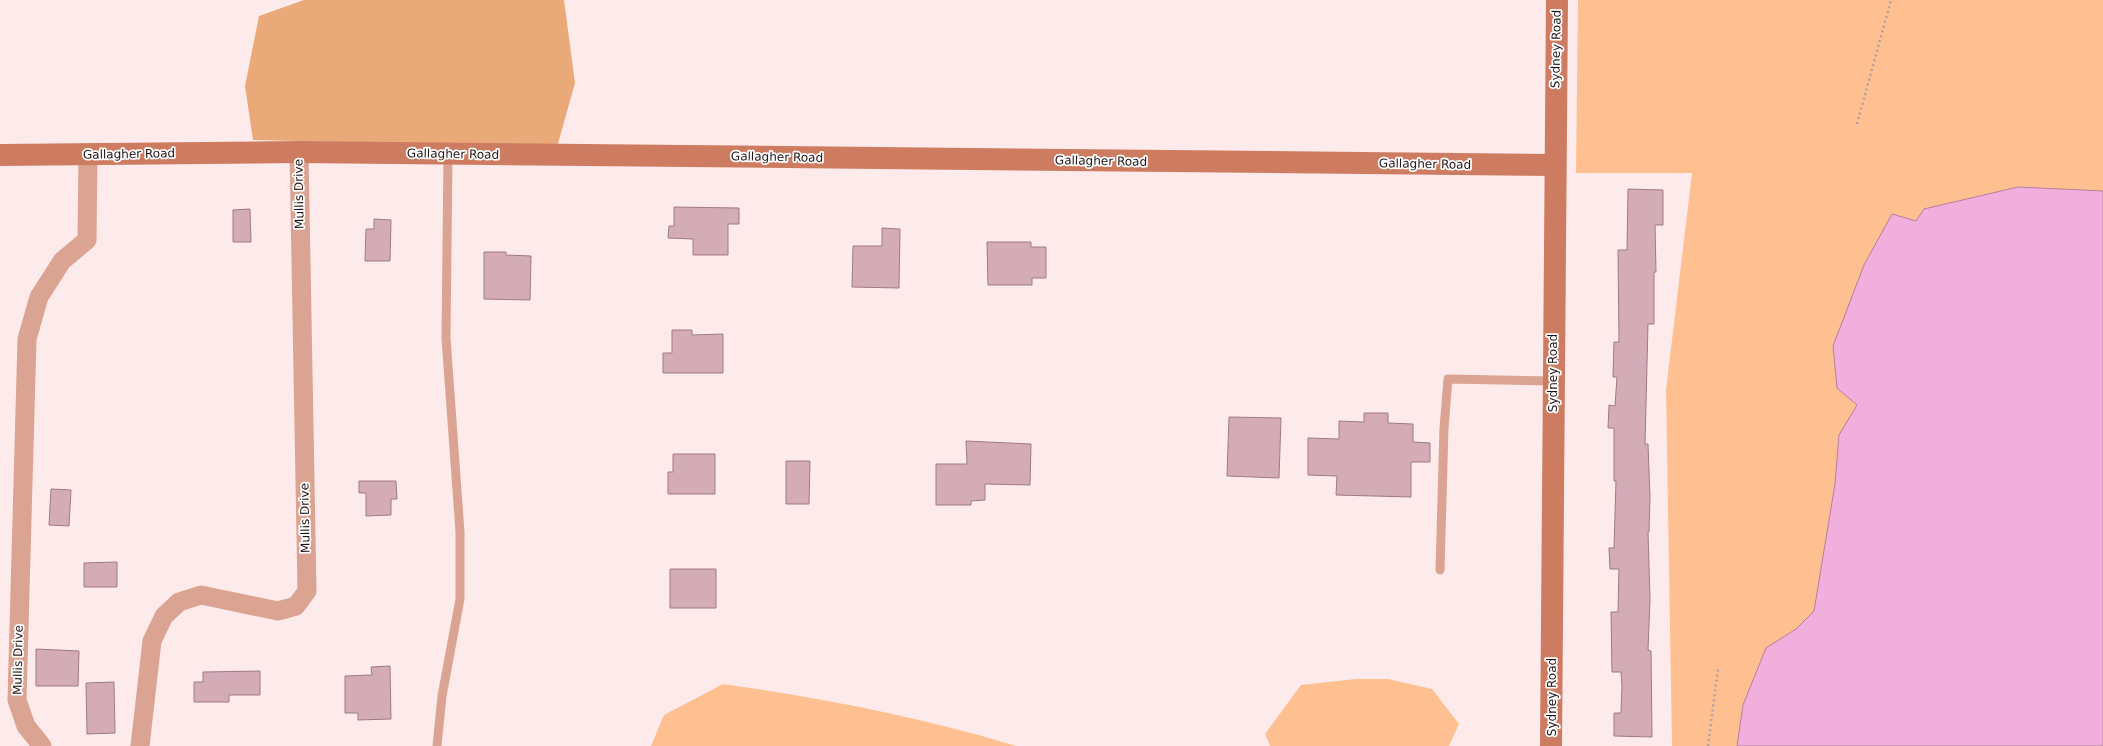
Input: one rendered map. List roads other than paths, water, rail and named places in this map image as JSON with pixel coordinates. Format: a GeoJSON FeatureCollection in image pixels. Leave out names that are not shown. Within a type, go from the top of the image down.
{"type":"FeatureCollection","features":[{"type":"Feature","properties":{"kind":"street","name":"Sydney Road"},"geometry":{"type":"LineString","coordinates":[[1551,746],[1554,166],[1557,0]]}},
{"type":"Feature","properties":{"kind":"street","name":"Gallagher Road"},"geometry":{"type":"LineString","coordinates":[[0,155],[299,152],[1554,166]]}},
{"type":"Feature","properties":{"kind":"street","name":"Mullis Drive"},"geometry":{"type":"LineString","coordinates":[[140,746],[152,641],[164,616],[179,602],[201,595],[278,611],[296,606],[307,591],[299,152]]}},
{"type":"Feature","properties":{"kind":"street","name":"Mullis Drive"},"geometry":{"type":"LineString","coordinates":[[42,746],[26,726],[17,700],[27,339],[39,297],[62,261],[87,240],[88,154]]}},
{"type":"Feature","properties":{"kind":"lane"},"geometry":{"type":"LineString","coordinates":[[437,746],[442,696],[460,600],[460,532],[446,338],[448,154]]}},
{"type":"Feature","properties":{"kind":"lane"},"geometry":{"type":"LineString","coordinates":[[1440,570],[1444,428],[1448,379],[1553,381]]}}]}
